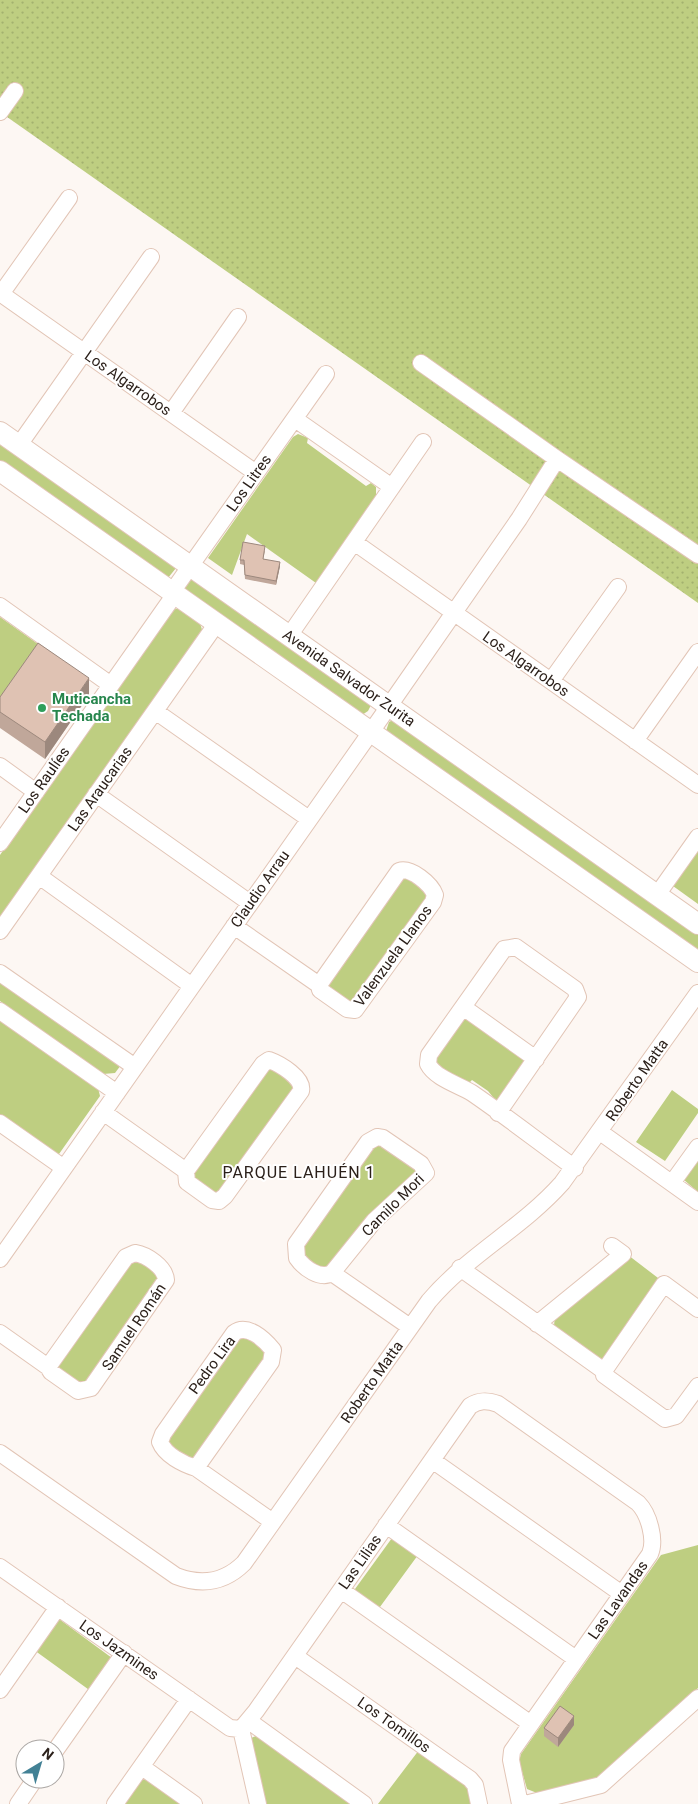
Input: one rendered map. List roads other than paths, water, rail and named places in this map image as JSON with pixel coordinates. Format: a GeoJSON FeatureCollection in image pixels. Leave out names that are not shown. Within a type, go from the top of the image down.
{"type":"FeatureCollection","features":[{"type":"Feature","properties":{"kind":"main road","name":"Avenida Salvador Zurita"},"geometry":{"type":"LineString","coordinates":[[0,432],[698,924]]}},
{"type":"Feature","properties":{"kind":"main road","name":"Avenida Salvador Zurita"},"geometry":{"type":"LineString","coordinates":[[1,474],[217,623],[698,962]]}},
{"type":"Feature","properties":{"kind":"street"},"geometry":{"type":"LineString","coordinates":[[0,112],[15,91]]}},
{"type":"Feature","properties":{"kind":"street"},"geometry":{"type":"LineString","coordinates":[[1,294],[69,198]]}},
{"type":"Feature","properties":{"kind":"street"},"geometry":{"type":"LineString","coordinates":[[19,445],[152,257]]}},
{"type":"Feature","properties":{"kind":"street","name":"Los Algarrobos"},"geometry":{"type":"LineString","coordinates":[[1,294],[256,473]]}},
{"type":"Feature","properties":{"kind":"street"},"geometry":{"type":"LineString","coordinates":[[171,413],[238,317]]}},
{"type":"Feature","properties":{"kind":"street"},"geometry":{"type":"LineString","coordinates":[[420,363],[698,555]]}},
{"type":"Feature","properties":{"kind":"street","name":"Los Litres"},"geometry":{"type":"LineString","coordinates":[[174,593],[326,374]]}},
{"type":"Feature","properties":{"kind":"street"},"geometry":{"type":"LineString","coordinates":[[295,418],[392,487]]}},
{"type":"Feature","properties":{"kind":"street"},"geometry":{"type":"LineString","coordinates":[[289,636],[423,442]]}},
{"type":"Feature","properties":{"kind":"street","name":"Claudio Arrau"},"geometry":{"type":"LineString","coordinates":[[2,1251],[64,1168],[371,732],[519,519],[557,459]]}},
{"type":"Feature","properties":{"kind":"street","name":"Los Algarrobos"},"geometry":{"type":"LineString","coordinates":[[354,542],[698,785]]}},
{"type":"Feature","properties":{"kind":"street"},"geometry":{"type":"LineString","coordinates":[[551,682],[618,587]]}},
{"type":"Feature","properties":{"kind":"street","name":"Los Raulíes"},"geometry":{"type":"LineString","coordinates":[[0,843],[174,593]]}},
{"type":"Feature","properties":{"kind":"street"},"geometry":{"type":"LineString","coordinates":[[0,606],[111,684]]}},
{"type":"Feature","properties":{"kind":"street","name":"Las Araucarias"},"geometry":{"type":"LineString","coordinates":[[0,931],[217,623]]}},
{"type":"Feature","properties":{"kind":"street"},"geometry":{"type":"LineString","coordinates":[[635,741],[698,652]]}},
{"type":"Feature","properties":{"kind":"street"},"geometry":{"type":"LineString","coordinates":[[155,711],[309,819]]}},
{"type":"Feature","properties":{"kind":"street"},"geometry":{"type":"LineString","coordinates":[[0,766],[36,792]]}},
{"type":"Feature","properties":{"kind":"street"},"geometry":{"type":"LineString","coordinates":[[96,794],[250,903]]}},
{"type":"Feature","properties":{"kind":"street"},"geometry":{"type":"LineString","coordinates":[[657,895],[698,837]]}},
{"type":"Feature","properties":{"kind":"street","name":"Valenzuela Llanos"},"geometry":{"type":"LineString","coordinates":[[234,926],[319,985],[320,990],[347,1009],[355,1010],[433,902],[435,895],[431,887],[410,871],[399,871],[319,985]]}},
{"type":"Feature","properties":{"kind":"street"},"geometry":{"type":"LineString","coordinates":[[39,876],[192,986]]}},
{"type":"Feature","properties":{"kind":"street"},"geometry":{"type":"LineString","coordinates":[[498,1113],[577,1001],[577,993],[516,947],[504,949],[429,1055],[428,1064],[435,1072],[471,1093],[498,1113],[575,1168]]}},
{"type":"Feature","properties":{"kind":"street"},"geometry":{"type":"LineString","coordinates":[[0,973],[135,1067]]}},
{"type":"Feature","properties":{"kind":"street","name":"Roberto Matta"},"geometry":{"type":"LineString","coordinates":[[0,1453],[168,1572],[196,1582],[217,1580],[234,1573],[244,1563],[410,1327],[439,1289],[460,1268],[545,1201],[575,1168],[698,993]]}},
{"type":"Feature","properties":{"kind":"street"},"geometry":{"type":"LineString","coordinates":[[463,1007],[536,1058]]}},
{"type":"Feature","properties":{"kind":"street"},"geometry":{"type":"LineString","coordinates":[[0,1011],[117,1093]]}},
{"type":"Feature","properties":{"kind":"street"},"geometry":{"type":"LineString","coordinates":[[103,1112],[186,1171],[187,1182],[212,1200],[219,1201],[225,1196],[301,1091],[300,1081],[273,1061],[265,1062],[186,1171]]}},
{"type":"Feature","properties":{"kind":"street"},"geometry":{"type":"LineString","coordinates":[[0,1123],[64,1168]]}},
{"type":"Feature","properties":{"kind":"street"},"geometry":{"type":"LineString","coordinates":[[600,1132],[698,1202]]}},
{"type":"Feature","properties":{"kind":"street","name":"Camilo Mori"},"geometry":{"type":"LineString","coordinates":[[377,1137],[383,1138],[421,1164],[426,1173],[374,1221],[332,1273],[327,1276],[320,1276],[300,1262],[295,1254],[296,1244],[368,1142],[377,1137]]}},
{"type":"Feature","properties":{"kind":"street"},"geometry":{"type":"LineString","coordinates":[[672,1183],[698,1147]]}},
{"type":"Feature","properties":{"kind":"street"},"geometry":{"type":"LineString","coordinates":[[537,1324],[623,1254],[612,1246]]}},
{"type":"Feature","properties":{"kind":"street","name":"Samuel Román"},"geometry":{"type":"LineString","coordinates":[[0,1333],[78,1391],[91,1388],[165,1284],[164,1271],[141,1254],[135,1253],[126,1256],[48,1367]]}},
{"type":"Feature","properties":{"kind":"street"},"geometry":{"type":"LineString","coordinates":[[460,1268],[604,1371],[604,1375],[665,1419],[676,1416],[698,1386]]}},
{"type":"Feature","properties":{"kind":"street","name":"Camilo Mori"},"geometry":{"type":"LineString","coordinates":[[332,1273],[410,1327]]}},
{"type":"Feature","properties":{"kind":"street"},"geometry":{"type":"LineString","coordinates":[[604,1371],[664,1284],[698,1308]]}},
{"type":"Feature","properties":{"kind":"street","name":"Pedro Lira"},"geometry":{"type":"LineString","coordinates":[[196,1468],[272,1362],[273,1350],[250,1331],[241,1330],[234,1333],[160,1442],[164,1450],[186,1465],[196,1468],[273,1522]]}},
{"type":"Feature","properties":{"kind":"street","name":"Las Lilias"},"geometry":{"type":"LineString","coordinates":[[245,1725],[470,1406],[483,1400]]}},
{"type":"Feature","properties":{"kind":"street","name":"Las Lavandas"},"geometry":{"type":"LineString","coordinates":[[483,1400],[498,1404],[640,1505],[648,1520],[653,1548],[512,1754],[520,1804]]}},
{"type":"Feature","properties":{"kind":"street"},"geometry":{"type":"LineString","coordinates":[[432,1460],[622,1594]]}},
{"type":"Feature","properties":{"kind":"street"},"geometry":{"type":"LineString","coordinates":[[386,1525],[576,1659]]}},
{"type":"Feature","properties":{"kind":"street","name":"Los Jazmines"},"geometry":{"type":"LineString","coordinates":[[0,1566],[230,1728],[245,1725],[364,1804]]}},
{"type":"Feature","properties":{"kind":"street"},"geometry":{"type":"LineString","coordinates":[[341,1590],[531,1724]]}},
{"type":"Feature","properties":{"kind":"street"},"geometry":{"type":"LineString","coordinates":[[0,1690],[58,1607]]}},
{"type":"Feature","properties":{"kind":"street"},"geometry":{"type":"LineString","coordinates":[[63,1739],[124,1653]]}},
{"type":"Feature","properties":{"kind":"street","name":"Los Tomillos"},"geometry":{"type":"LineString","coordinates":[[295,1656],[470,1779],[475,1785],[479,1804]]}},
{"type":"Feature","properties":{"kind":"street"},"geometry":{"type":"LineString","coordinates":[[524,1804],[601,1786],[698,1698]]}},
{"type":"Feature","properties":{"kind":"street"},"geometry":{"type":"LineString","coordinates":[[115,1804],[189,1699]]}},
{"type":"Feature","properties":{"kind":"street"},"geometry":{"type":"LineString","coordinates":[[245,1725],[258,1804]]}},
{"type":"Feature","properties":{"kind":"street"},"geometry":{"type":"LineString","coordinates":[[142,1767],[194,1804]]}},
{"type":"Feature","properties":{"kind":"street"},"geometry":{"type":"LineString","coordinates":[[18,1804],[28,1789]]}},
{"type":"Feature","properties":{"kind":"place","name":"Muticancha Techada"},"geometry":{"type":"Point","coordinates":[42,708]}},
{"type":"Feature","properties":{"kind":"district","name":"PARQUE LAHUÉN 1"},"geometry":{"type":"Point","coordinates":[299,1172]}}]}
